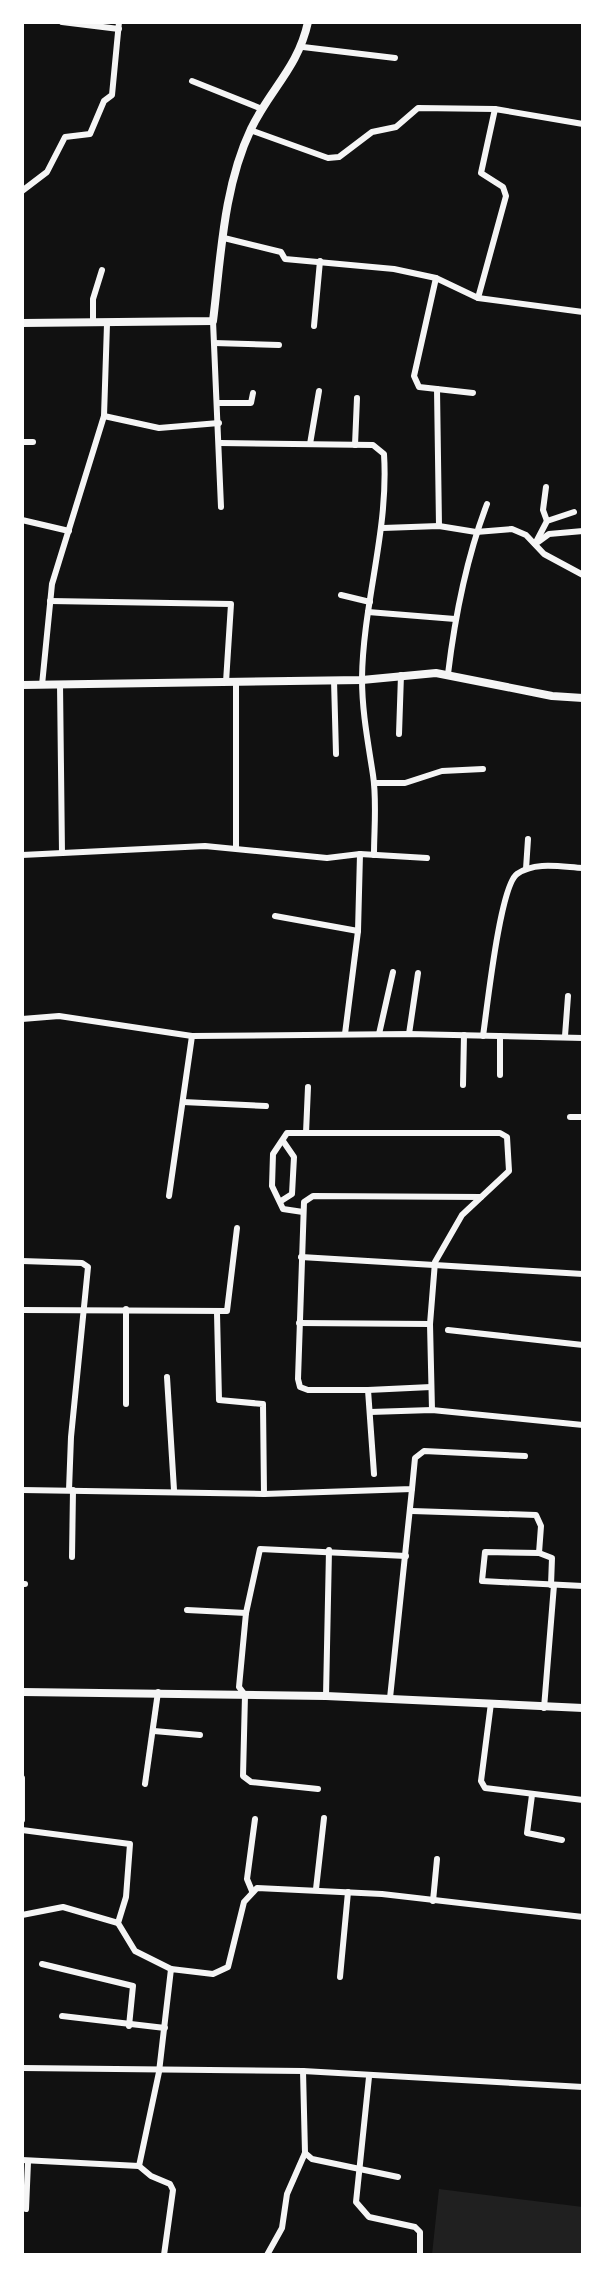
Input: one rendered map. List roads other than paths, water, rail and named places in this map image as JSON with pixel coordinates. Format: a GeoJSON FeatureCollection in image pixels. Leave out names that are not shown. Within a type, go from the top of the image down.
{"type":"FeatureCollection","features":[{"type":"Feature","properties":{"kind":"street"},"geometry":{"type":"LineString","coordinates":[[22,191],[47,172],[65,137],[90,134],[104,101],[112,95],[119,26],[62,22]]}},
{"type":"Feature","properties":{"kind":"street"},"geometry":{"type":"LineString","coordinates":[[221,507],[213,321],[231,181],[250,130],[303,47],[308,22]]}},
{"type":"Feature","properties":{"kind":"street"},"geometry":{"type":"LineString","coordinates":[[303,47],[395,58]]}},
{"type":"Feature","properties":{"kind":"street"},"geometry":{"type":"LineString","coordinates":[[192,81],[262,109]]}},
{"type":"Feature","properties":{"kind":"street"},"geometry":{"type":"LineString","coordinates":[[250,130],[328,158],[339,157],[372,132],[396,127],[418,108],[495,109],[583,124]]}},
{"type":"Feature","properties":{"kind":"street"},"geometry":{"type":"LineString","coordinates":[[478,298],[506,196],[503,187],[481,173],[495,109]]}},
{"type":"Feature","properties":{"kind":"street"},"geometry":{"type":"LineString","coordinates":[[224,238],[281,252],[285,259],[436,278],[478,298],[583,312]]}},
{"type":"Feature","properties":{"kind":"street"},"geometry":{"type":"LineString","coordinates":[[314,326],[320,261]]}},
{"type":"Feature","properties":{"kind":"street"},"geometry":{"type":"LineString","coordinates":[[93,323],[93,299],[102,270]]}},
{"type":"Feature","properties":{"kind":"street"},"geometry":{"type":"LineString","coordinates":[[436,278],[414,376],[419,387],[473,393]]}},
{"type":"Feature","properties":{"kind":"street"},"geometry":{"type":"LineString","coordinates":[[22,323],[213,321]]}},
{"type":"Feature","properties":{"kind":"street"},"geometry":{"type":"LineString","coordinates":[[42,685],[50,601],[104,416],[107,324]]}},
{"type":"Feature","properties":{"kind":"street"},"geometry":{"type":"LineString","coordinates":[[214,343],[279,345]]}},
{"type":"Feature","properties":{"kind":"street"},"geometry":{"type":"LineString","coordinates":[[437,389],[439,526]]}},
{"type":"Feature","properties":{"kind":"street"},"geometry":{"type":"LineString","coordinates":[[310,444],[319,391]]}},
{"type":"Feature","properties":{"kind":"street"},"geometry":{"type":"LineString","coordinates":[[218,403],[251,403],[253,393]]}},
{"type":"Feature","properties":{"kind":"street"},"geometry":{"type":"LineString","coordinates":[[355,445],[357,398]]}},
{"type":"Feature","properties":{"kind":"street"},"geometry":{"type":"LineString","coordinates":[[104,416],[159,428],[219,423]]}},
{"type":"Feature","properties":{"kind":"street"},"geometry":{"type":"LineString","coordinates":[[22,442],[33,442]]}},
{"type":"Feature","properties":{"kind":"street"},"geometry":{"type":"LineString","coordinates":[[220,443],[373,445],[384,454],[383,528],[368,612],[362,680],[364,731],[374,783],[374,855]]}},
{"type":"Feature","properties":{"kind":"street"},"geometry":{"type":"LineString","coordinates":[[546,487],[543,510],[547,521]]}},
{"type":"Feature","properties":{"kind":"street"},"geometry":{"type":"LineString","coordinates":[[448,674],[455,619],[476,532],[487,504]]}},
{"type":"Feature","properties":{"kind":"street"},"geometry":{"type":"LineString","coordinates":[[535,544],[547,521],[574,512]]}},
{"type":"Feature","properties":{"kind":"street"},"geometry":{"type":"LineString","coordinates":[[22,520],[69,531]]}},
{"type":"Feature","properties":{"kind":"street"},"geometry":{"type":"LineString","coordinates":[[383,528],[439,526],[476,532],[512,529],[544,554],[583,575]]}},
{"type":"Feature","properties":{"kind":"street"},"geometry":{"type":"LineString","coordinates":[[535,544],[549,534],[583,531]]}},
{"type":"Feature","properties":{"kind":"street"},"geometry":{"type":"LineString","coordinates":[[341,595],[370,602]]}},
{"type":"Feature","properties":{"kind":"street"},"geometry":{"type":"LineString","coordinates":[[50,601],[231,604],[236,848]]}},
{"type":"Feature","properties":{"kind":"street"},"geometry":{"type":"LineString","coordinates":[[368,612],[455,619]]}},
{"type":"Feature","properties":{"kind":"street"},"geometry":{"type":"LineString","coordinates":[[22,685],[362,680],[448,674],[538,693],[583,698]]}},
{"type":"Feature","properties":{"kind":"street"},"geometry":{"type":"LineString","coordinates":[[399,734],[401,675]]}},
{"type":"Feature","properties":{"kind":"street"},"geometry":{"type":"LineString","coordinates":[[334,680],[336,754]]}},
{"type":"Feature","properties":{"kind":"street"},"geometry":{"type":"LineString","coordinates":[[60,684],[62,853]]}},
{"type":"Feature","properties":{"kind":"street"},"geometry":{"type":"LineString","coordinates":[[374,783],[405,783],[442,771],[483,769]]}},
{"type":"Feature","properties":{"kind":"street"},"geometry":{"type":"LineString","coordinates":[[526,869],[528,839]]}},
{"type":"Feature","properties":{"kind":"street"},"geometry":{"type":"LineString","coordinates":[[22,855],[205,846],[327,858],[360,854],[427,858]]}},
{"type":"Feature","properties":{"kind":"street"},"geometry":{"type":"LineString","coordinates":[[345,1034],[358,931],[360,854]]}},
{"type":"Feature","properties":{"kind":"street"},"geometry":{"type":"LineString","coordinates":[[483,1036],[507,887],[514,875],[537,866],[583,868]]}},
{"type":"Feature","properties":{"kind":"street"},"geometry":{"type":"LineString","coordinates":[[275,916],[358,931]]}},
{"type":"Feature","properties":{"kind":"street"},"geometry":{"type":"LineString","coordinates":[[379,1034],[393,972]]}},
{"type":"Feature","properties":{"kind":"street"},"geometry":{"type":"LineString","coordinates":[[409,1034],[418,973]]}},
{"type":"Feature","properties":{"kind":"street"},"geometry":{"type":"LineString","coordinates":[[565,1036],[568,996]]}},
{"type":"Feature","properties":{"kind":"street"},"geometry":{"type":"LineString","coordinates":[[22,1019],[59,1016],[192,1036],[409,1034],[583,1038]]}},
{"type":"Feature","properties":{"kind":"street"},"geometry":{"type":"LineString","coordinates":[[463,1085],[464,1035]]}},
{"type":"Feature","properties":{"kind":"street"},"geometry":{"type":"LineString","coordinates":[[169,1196],[192,1036]]}},
{"type":"Feature","properties":{"kind":"street"},"geometry":{"type":"LineString","coordinates":[[500,1036],[500,1075]]}},
{"type":"Feature","properties":{"kind":"street"},"geometry":{"type":"LineString","coordinates":[[306,1133],[308,1087]]}},
{"type":"Feature","properties":{"kind":"street"},"geometry":{"type":"LineString","coordinates":[[183,1102],[266,1106]]}},
{"type":"Feature","properties":{"kind":"street"},"geometry":{"type":"LineString","coordinates":[[570,1117],[583,1117]]}},
{"type":"Feature","properties":{"kind":"street"},"geometry":{"type":"LineString","coordinates":[[303,1212],[283,1209],[272,1186],[273,1154],[287,1133],[505,1134],[509,1142],[509,1171],[462,1215],[435,1262],[430,1324],[432,1410]]}},
{"type":"Feature","properties":{"kind":"street"},"geometry":{"type":"LineString","coordinates":[[281,1201],[292,1194],[294,1157],[283,1141]]}},
{"type":"Feature","properties":{"kind":"street"},"geometry":{"type":"LineString","coordinates":[[431,1387],[308,1390],[300,1387],[303,1212],[307,1198],[313,1196],[481,1197]]}},
{"type":"Feature","properties":{"kind":"street"},"geometry":{"type":"LineString","coordinates":[[22,1310],[227,1311],[237,1228]]}},
{"type":"Feature","properties":{"kind":"street"},"geometry":{"type":"LineString","coordinates":[[301,1257],[435,1262],[583,1274]]}},
{"type":"Feature","properties":{"kind":"street"},"geometry":{"type":"LineString","coordinates":[[22,1261],[86,1264],[85,1310],[71,1437],[72,1557]]}},
{"type":"Feature","properties":{"kind":"street"},"geometry":{"type":"LineString","coordinates":[[126,1309],[126,1404]]}},
{"type":"Feature","properties":{"kind":"street"},"geometry":{"type":"LineString","coordinates":[[217,1313],[219,1400],[263,1404],[264,1494]]}},
{"type":"Feature","properties":{"kind":"street"},"geometry":{"type":"LineString","coordinates":[[299,1323],[430,1324]]}},
{"type":"Feature","properties":{"kind":"street"},"geometry":{"type":"LineString","coordinates":[[448,1330],[583,1345]]}},
{"type":"Feature","properties":{"kind":"street"},"geometry":{"type":"LineString","coordinates":[[167,1377],[174,1490]]}},
{"type":"Feature","properties":{"kind":"street"},"geometry":{"type":"LineString","coordinates":[[368,1390],[374,1474]]}},
{"type":"Feature","properties":{"kind":"street"},"geometry":{"type":"LineString","coordinates":[[370,1412],[432,1410],[583,1425]]}},
{"type":"Feature","properties":{"kind":"street"},"geometry":{"type":"LineString","coordinates":[[390,1698],[412,1511],[415,1458],[424,1451],[525,1456]]}},
{"type":"Feature","properties":{"kind":"street"},"geometry":{"type":"LineString","coordinates":[[22,1490],[174,1490],[264,1494],[412,1489]]}},
{"type":"Feature","properties":{"kind":"street"},"geometry":{"type":"LineString","coordinates":[[412,1511],[532,1514],[540,1521],[539,1553]]}},
{"type":"Feature","properties":{"kind":"street"},"geometry":{"type":"LineString","coordinates":[[318,1789],[245,1780],[242,1772],[245,1695],[239,1687],[246,1613],[260,1549],[406,1556]]}},
{"type":"Feature","properties":{"kind":"street"},"geometry":{"type":"LineString","coordinates":[[326,1696],[329,1550]]}},
{"type":"Feature","properties":{"kind":"street"},"geometry":{"type":"LineString","coordinates":[[544,1708],[553,1585],[552,1558],[539,1553],[485,1552],[482,1581],[553,1585],[583,1586]]}},
{"type":"Feature","properties":{"kind":"street"},"geometry":{"type":"LineString","coordinates":[[187,1610],[246,1613]]}},
{"type":"Feature","properties":{"kind":"street"},"geometry":{"type":"LineString","coordinates":[[22,1692],[326,1696],[583,1708]]}},
{"type":"Feature","properties":{"kind":"street"},"geometry":{"type":"LineString","coordinates":[[145,1784],[158,1692]]}},
{"type":"Feature","properties":{"kind":"street"},"geometry":{"type":"LineString","coordinates":[[491,1703],[482,1785],[489,1790],[583,1800]]}},
{"type":"Feature","properties":{"kind":"street"},"geometry":{"type":"LineString","coordinates":[[154,1731],[200,1735]]}},
{"type":"Feature","properties":{"kind":"street"},"geometry":{"type":"LineString","coordinates":[[22,1778],[22,1820]]}},
{"type":"Feature","properties":{"kind":"street"},"geometry":{"type":"LineString","coordinates":[[532,1795],[527,1833],[562,1840]]}},
{"type":"Feature","properties":{"kind":"street"},"geometry":{"type":"LineString","coordinates":[[316,1889],[324,1818]]}},
{"type":"Feature","properties":{"kind":"street"},"geometry":{"type":"LineString","coordinates":[[252,1891],[247,1879],[255,1819]]}},
{"type":"Feature","properties":{"kind":"street"},"geometry":{"type":"LineString","coordinates":[[22,1830],[130,1844],[126,1897],[118,1923]]}},
{"type":"Feature","properties":{"kind":"street"},"geometry":{"type":"LineString","coordinates":[[433,1901],[437,1859]]}},
{"type":"Feature","properties":{"kind":"street"},"geometry":{"type":"LineString","coordinates":[[22,1915],[63,1907],[118,1923],[135,1951],[171,1969],[213,1974],[228,1967],[240,1917],[252,1891],[263,1887],[316,1889],[583,1917]]}},
{"type":"Feature","properties":{"kind":"street"},"geometry":{"type":"LineString","coordinates":[[340,1977],[348,1892]]}},
{"type":"Feature","properties":{"kind":"street"},"geometry":{"type":"LineString","coordinates":[[42,1964],[133,1986],[129,2026]]}},
{"type":"Feature","properties":{"kind":"street"},"geometry":{"type":"LineString","coordinates":[[139,2166],[159,2072],[171,1969]]}},
{"type":"Feature","properties":{"kind":"street"},"geometry":{"type":"LineString","coordinates":[[62,2016],[165,2028]]}},
{"type":"Feature","properties":{"kind":"street"},"geometry":{"type":"LineString","coordinates":[[22,2068],[159,2072],[303,2071],[583,2087]]}},
{"type":"Feature","properties":{"kind":"street"},"geometry":{"type":"LineString","coordinates":[[267,2255],[282,2228],[287,2194],[305,2153],[303,2071]]}},
{"type":"Feature","properties":{"kind":"street"},"geometry":{"type":"LineString","coordinates":[[369,2077],[356,2202],[369,2217],[415,2227],[420,2232],[420,2255]]}},
{"type":"Feature","properties":{"kind":"street"},"geometry":{"type":"LineString","coordinates":[[305,2153],[312,2159],[398,2177]]}},
{"type":"Feature","properties":{"kind":"street"},"geometry":{"type":"LineString","coordinates":[[26,2209],[25,2161],[139,2166],[151,2176],[170,2184],[173,2190],[164,2255]]}}]}
